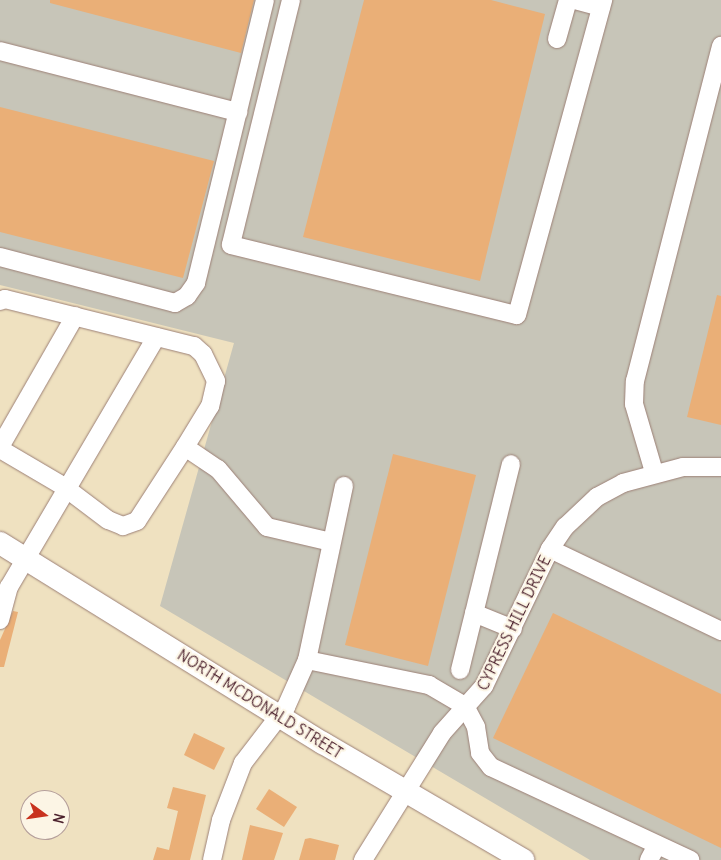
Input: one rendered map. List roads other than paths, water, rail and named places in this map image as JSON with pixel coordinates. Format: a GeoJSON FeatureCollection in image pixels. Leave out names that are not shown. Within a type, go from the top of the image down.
{"type":"FeatureCollection","features":[{"type":"Feature","properties":{"kind":"main road","name":"NORTH MCDONALD STREET"},"geometry":{"type":"LineString","coordinates":[[0,543],[280,717],[523,860]]}},
{"type":"Feature","properties":{"kind":"street"},"geometry":{"type":"LineString","coordinates":[[0,257],[175,303],[187,296],[196,283],[265,0]]}},
{"type":"Feature","properties":{"kind":"street"},"geometry":{"type":"LineString","coordinates":[[232,245],[292,0]]}},
{"type":"Feature","properties":{"kind":"street"},"geometry":{"type":"LineString","coordinates":[[557,39],[568,0]]}},
{"type":"Feature","properties":{"kind":"street"},"geometry":{"type":"LineString","coordinates":[[207,240],[517,315],[602,3],[575,0]]}},
{"type":"Feature","properties":{"kind":"street"},"geometry":{"type":"LineString","coordinates":[[654,472],[634,404],[635,381],[721,46]]}},
{"type":"Feature","properties":{"kind":"street"},"geometry":{"type":"LineString","coordinates":[[0,51],[238,112]]}},
{"type":"Feature","properties":{"kind":"street"},"geometry":{"type":"LineString","coordinates":[[0,301],[5,299],[75,316],[156,337],[194,346],[203,354],[216,381],[210,406],[136,521],[123,526],[108,520],[66,489],[0,448],[75,316]]}},
{"type":"Feature","properties":{"kind":"street"},"geometry":{"type":"LineString","coordinates":[[0,620],[9,587],[156,337]]}},
{"type":"Feature","properties":{"kind":"street"},"geometry":{"type":"LineString","coordinates":[[185,447],[218,469],[267,527],[331,542]]}},
{"type":"Feature","properties":{"kind":"street"},"geometry":{"type":"LineString","coordinates":[[460,670],[511,464]]}},
{"type":"Feature","properties":{"kind":"street","name":"CYPRESS HILL DRIVE"},"geometry":{"type":"LineString","coordinates":[[363,860],[442,733],[484,686],[550,549],[565,527],[597,497],[623,483],[654,472],[683,466],[721,467]]}},
{"type":"Feature","properties":{"kind":"street"},"geometry":{"type":"LineString","coordinates":[[212,860],[221,820],[243,763],[280,717],[307,660],[344,486]]}},
{"type":"Feature","properties":{"kind":"street"},"geometry":{"type":"LineString","coordinates":[[550,549],[721,631]]}},
{"type":"Feature","properties":{"kind":"street"},"geometry":{"type":"LineString","coordinates":[[474,613],[513,629]]}},
{"type":"Feature","properties":{"kind":"street"},"geometry":{"type":"LineString","coordinates":[[307,660],[429,686],[465,706],[476,727],[480,753],[491,767],[653,852],[690,860]]}}]}
